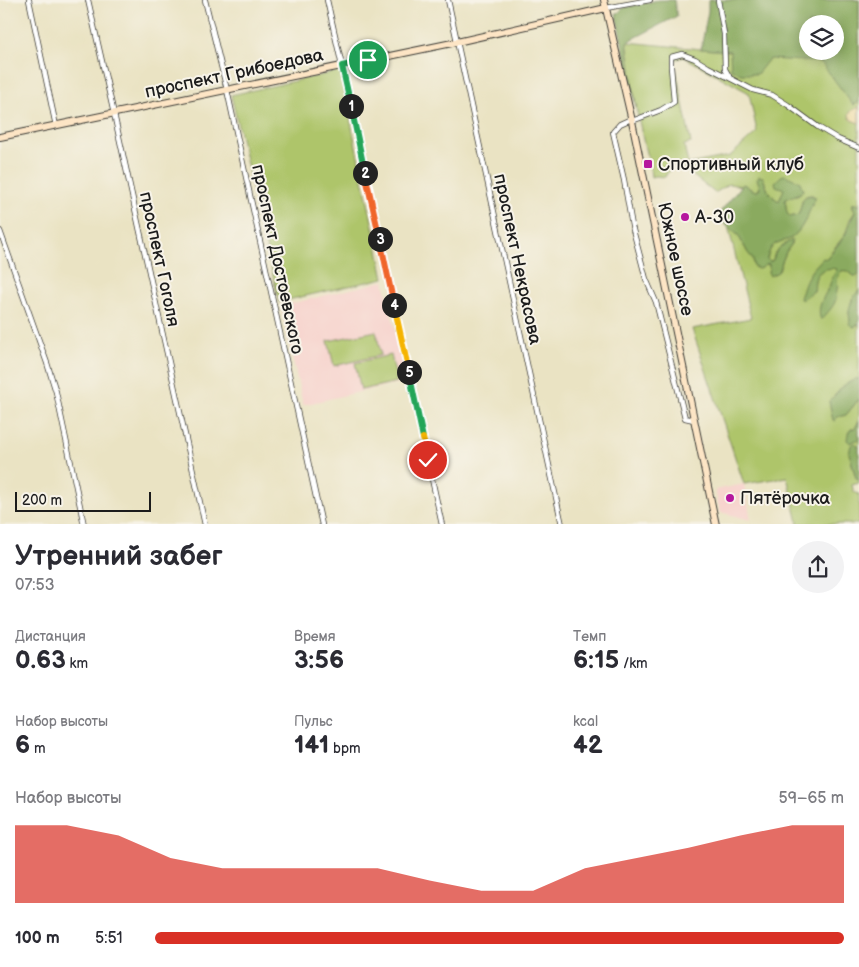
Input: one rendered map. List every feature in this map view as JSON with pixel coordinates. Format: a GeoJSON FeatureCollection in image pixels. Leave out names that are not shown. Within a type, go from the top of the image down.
{"type":"FeatureCollection","features":[{"type":"Feature","properties":{"kind":"street"},"geometry":{"type":"LineString","coordinates":[[29,0],[56,126]]}},
{"type":"Feature","properties":{"kind":"street","name":"проспект Гоголя"},"geometry":{"type":"LineString","coordinates":[[88,0],[205,524]]}},
{"type":"Feature","properties":{"kind":"street","name":"проспект Достоевского"},"geometry":{"type":"LineString","coordinates":[[205,0],[227,90],[322,524]]}},
{"type":"Feature","properties":{"kind":"street"},"geometry":{"type":"LineString","coordinates":[[326,0],[442,524]]}},
{"type":"Feature","properties":{"kind":"street","name":"проспект Некрасова"},"geometry":{"type":"LineString","coordinates":[[448,0],[562,524]]}},
{"type":"Feature","properties":{"kind":"street","name":"Южное шоссе"},"geometry":{"type":"LineString","coordinates":[[604,0],[716,524]]}},
{"type":"Feature","properties":{"kind":"street","name":"проспект Грибоедова"},"geometry":{"type":"LineString","coordinates":[[0,137],[650,0]]}},
{"type":"Feature","properties":{"kind":"street"},"geometry":{"type":"LineString","coordinates":[[718,0],[724,34],[725,69],[730,77]]}},
{"type":"Feature","properties":{"kind":"street"},"geometry":{"type":"LineString","coordinates":[[694,420],[685,418],[656,302],[646,279],[632,226],[613,132],[620,124],[661,110],[674,102],[670,66],[671,57],[682,54],[753,90],[788,104],[838,139],[859,148]]}},
{"type":"Feature","properties":{"kind":"street"},"geometry":{"type":"LineString","coordinates":[[0,232],[56,392],[84,524]]}},
{"type":"Feature","properties":{"kind":"shaded area"},"geometry":{"type":"Polygon","coordinates":[[[384,281],[407,381],[303,405],[281,306],[384,281]]]}},
{"type":"Feature","properties":{"kind":"shaded area"},"geometry":{"type":"Polygon","coordinates":[[[744,484],[751,520],[720,512],[715,490],[744,484]]]}},
{"type":"Feature","properties":{"kind":"green space"},"geometry":{"type":"Polygon","coordinates":[[[658,0],[674,0],[677,16],[627,42],[637,112],[616,15],[623,8],[658,0]]]}},
{"type":"Feature","properties":{"kind":"green space"},"geometry":{"type":"Polygon","coordinates":[[[709,0],[859,0],[859,102],[853,105],[821,62],[769,59],[757,74],[741,74],[731,69],[730,51],[701,49],[709,0]]]}},
{"type":"Feature","properties":{"kind":"green space"},"geometry":{"type":"Polygon","coordinates":[[[729,0],[859,0],[859,204],[852,204],[855,212],[850,219],[845,235],[827,259],[812,270],[814,291],[815,281],[819,272],[828,268],[837,269],[826,291],[836,299],[837,280],[841,271],[848,271],[856,277],[859,274],[859,290],[852,299],[849,312],[850,320],[854,327],[859,324],[859,379],[844,386],[829,401],[833,420],[846,415],[859,399],[859,421],[855,428],[859,439],[859,447],[849,453],[856,478],[859,481],[859,483],[852,485],[854,492],[859,494],[859,524],[797,524],[787,477],[744,484],[692,329],[751,318],[728,226],[738,235],[748,253],[762,268],[769,264],[770,269],[778,272],[791,245],[775,252],[773,260],[770,262],[767,259],[769,252],[776,244],[791,238],[799,231],[807,216],[813,195],[805,196],[798,215],[790,217],[787,214],[785,200],[801,194],[785,189],[779,201],[770,194],[763,177],[759,183],[758,191],[752,190],[743,184],[741,186],[729,184],[715,193],[687,171],[672,165],[665,177],[651,177],[649,159],[637,112],[627,42],[730,51],[729,0]],[[684,57],[674,60],[691,143],[684,145],[688,164],[730,156],[757,132],[749,93],[684,57]]]}},
{"type":"Feature","properties":{"kind":"green space"},"geometry":{"type":"Polygon","coordinates":[[[340,71],[384,278],[279,302],[231,95],[340,71]]]}},
{"type":"Feature","properties":{"kind":"green space"},"geometry":{"type":"Polygon","coordinates":[[[785,175],[800,182],[803,190],[785,200],[787,213],[790,217],[798,215],[803,200],[807,196],[816,197],[799,231],[791,238],[776,244],[769,252],[767,259],[770,262],[780,248],[792,240],[778,272],[770,276],[768,272],[769,264],[758,269],[754,267],[753,259],[738,235],[716,217],[743,184],[752,190],[758,191],[760,187],[757,179],[759,176],[763,177],[770,194],[779,201],[784,189],[776,186],[775,182],[785,175]]]}},
{"type":"Feature","properties":{"kind":"green space"},"geometry":{"type":"Polygon","coordinates":[[[852,204],[859,204],[859,274],[856,277],[848,271],[841,271],[837,282],[835,302],[821,320],[819,312],[821,304],[837,269],[821,271],[815,280],[814,291],[801,300],[800,298],[812,270],[823,258],[827,259],[845,235],[855,212],[852,204]]]}},
{"type":"Feature","properties":{"kind":"green space"},"geometry":{"type":"Polygon","coordinates":[[[859,290],[859,324],[854,327],[849,324],[849,312],[852,300],[859,290]]]}},
{"type":"Feature","properties":{"kind":"green space"},"geometry":{"type":"Polygon","coordinates":[[[376,331],[381,355],[334,366],[328,341],[376,331]]]}},
{"type":"Feature","properties":{"kind":"green space"},"geometry":{"type":"Polygon","coordinates":[[[391,355],[397,382],[361,390],[355,363],[391,355]]]}},
{"type":"Feature","properties":{"kind":"green space"},"geometry":{"type":"Polygon","coordinates":[[[859,379],[859,399],[846,415],[837,417],[835,421],[833,420],[829,401],[844,385],[859,379]]]}},
{"type":"Feature","properties":{"kind":"green space"},"geometry":{"type":"Polygon","coordinates":[[[859,421],[859,439],[850,443],[847,440],[849,432],[855,428],[859,421]]]}},
{"type":"Feature","properties":{"kind":"green space"},"geometry":{"type":"Polygon","coordinates":[[[855,443],[859,447],[859,481],[856,478],[849,453],[851,445],[855,443]]]}},
{"type":"Feature","properties":{"kind":"sand"},"geometry":{"type":"Polygon","coordinates":[[[859,107],[859,123],[851,120],[849,115],[851,111],[859,107]]]}},
{"type":"Feature","properties":{"kind":"place","name":"Спортивный клуб"},"geometry":{"type":"Point","coordinates":[648,164]}},
{"type":"Feature","properties":{"kind":"place","name":"А-30"},"geometry":{"type":"Point","coordinates":[685,217]}},
{"type":"Feature","properties":{"kind":"place","name":"Пятёрочка"},"geometry":{"type":"Point","coordinates":[730,498]}},
{"type":"Feature","properties":{"kind":"route"},"geometry":{"type":"LineString","coordinates":[[368,60],[342,66],[428,460]]}}]}
